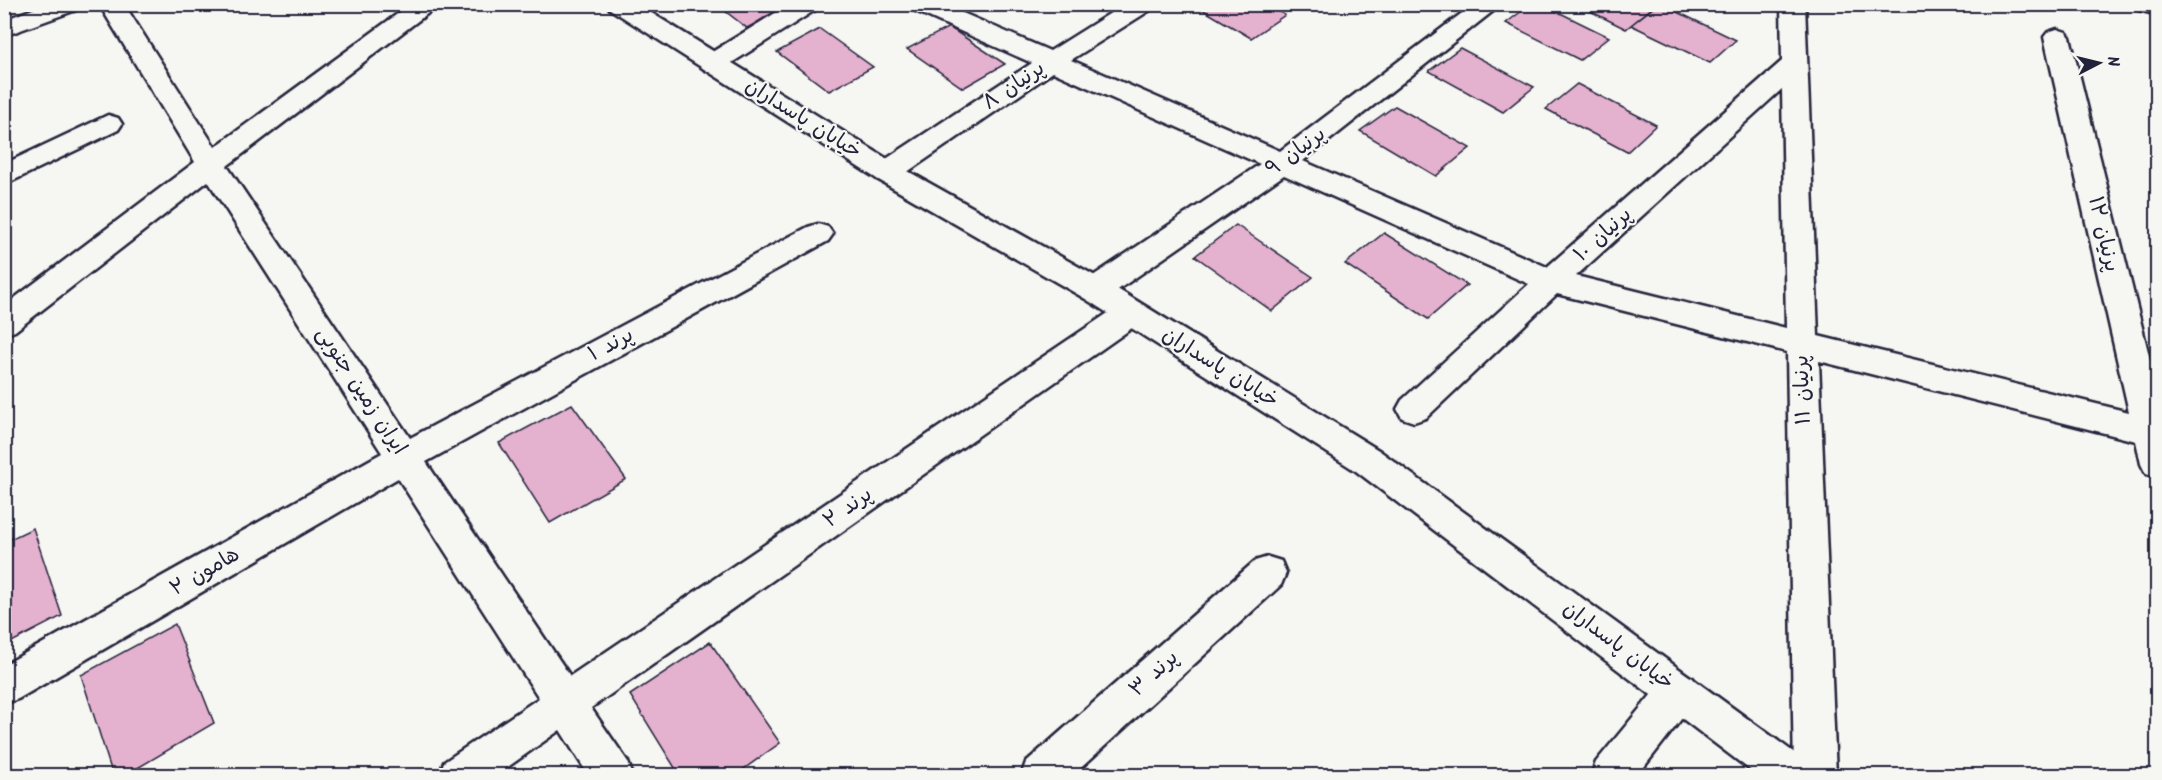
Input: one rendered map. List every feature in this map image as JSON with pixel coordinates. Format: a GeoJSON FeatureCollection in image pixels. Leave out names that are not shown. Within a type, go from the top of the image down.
{"type":"FeatureCollection","features":[{"type":"Feature","properties":{"kind":"street"},"geometry":{"type":"LineString","coordinates":[[4,29],[70,4]]}},
{"type":"Feature","properties":{"kind":"street","name":"ایران زمین جنوبی"},"geometry":{"type":"LineString","coordinates":[[111,4],[211,164],[613,776]]}},
{"type":"Feature","properties":{"kind":"street"},"geometry":{"type":"LineString","coordinates":[[4,323],[211,164],[428,4]]}},
{"type":"Feature","properties":{"kind":"street","name":"خیابان پاسداران"},"geometry":{"type":"LineString","coordinates":[[619,4],[887,172],[1095,290],[1368,461],[1792,776]]}},
{"type":"Feature","properties":{"kind":"street"},"geometry":{"type":"LineString","coordinates":[[713,63],[808,4]]}},
{"type":"Feature","properties":{"kind":"street"},"geometry":{"type":"LineString","coordinates":[[920,4],[1049,63],[1551,281],[2154,431]]}},
{"type":"Feature","properties":{"kind":"street","name":"پرنیان ۸"},"geometry":{"type":"LineString","coordinates":[[887,172],[1049,63],[1143,4]]}},
{"type":"Feature","properties":{"kind":"street","name":"پرنیان ۹"},"geometry":{"type":"LineString","coordinates":[[1095,290],[1281,164],[1490,4]]}},
{"type":"Feature","properties":{"kind":"street","name":"پرنیان ۱۱"},"geometry":{"type":"LineString","coordinates":[[1792,4],[1815,776]]}},
{"type":"Feature","properties":{"kind":"street"},"geometry":{"type":"LineString","coordinates":[[2144,4],[2157,8]]}},
{"type":"Feature","properties":{"kind":"street","name":"پرنیان ۱۲"},"geometry":{"type":"LineString","coordinates":[[2057,37],[2154,431],[2157,464]]}},
{"type":"Feature","properties":{"kind":"street","name":"پرنیان ۱۰"},"geometry":{"type":"LineString","coordinates":[[1414,409],[1551,281],[1794,64]]}},
{"type":"Feature","properties":{"kind":"street"},"geometry":{"type":"LineString","coordinates":[[4,176],[108,124]]}},
{"type":"Feature","properties":{"kind":"street","name":"پرند ۱"},"geometry":{"type":"LineString","coordinates":[[405,457],[818,234]]}},
{"type":"Feature","properties":{"kind":"street","name":"پرند ۲"},"geometry":{"type":"LineString","coordinates":[[459,776],[1131,313]]}},
{"type":"Feature","properties":{"kind":"street","name":"هامون ۲"},"geometry":{"type":"LineString","coordinates":[[4,686],[405,457]]}},
{"type":"Feature","properties":{"kind":"street","name":"پرند ۳"},"geometry":{"type":"LineString","coordinates":[[1041,776],[1268,573]]}},
{"type":"Feature","properties":{"kind":"street"},"geometry":{"type":"LineString","coordinates":[[1611,776],[1679,691]]}},
{"type":"Feature","properties":{"kind":"building"},"geometry":{"type":"Polygon","coordinates":[[[716,4],[788,4],[791,6],[747,28],[716,4]]]}},
{"type":"Feature","properties":{"kind":"building"},"geometry":{"type":"Polygon","coordinates":[[[1193,4],[1265,4],[1285,15],[1251,38],[1193,4]]]}},
{"type":"Feature","properties":{"kind":"building"},"geometry":{"type":"Polygon","coordinates":[[[1531,4],[1542,4],[1609,37],[1580,60],[1506,23],[1531,4]]]}},
{"type":"Feature","properties":{"kind":"building"},"geometry":{"type":"Polygon","coordinates":[[[1576,4],[1648,4],[1653,7],[1626,29],[1576,4]]]}},
{"type":"Feature","properties":{"kind":"building"},"geometry":{"type":"Polygon","coordinates":[[[1658,4],[1736,40],[1710,63],[1631,25],[1658,4]]]}},
{"type":"Feature","properties":{"kind":"building"},"geometry":{"type":"Polygon","coordinates":[[[949,27],[1005,64],[963,88],[907,49],[949,27]]]}},
{"type":"Feature","properties":{"kind":"building"},"geometry":{"type":"Polygon","coordinates":[[[820,29],[873,67],[829,91],[777,52],[820,29]]]}},
{"type":"Feature","properties":{"kind":"building"},"geometry":{"type":"Polygon","coordinates":[[[1460,48],[1534,87],[1503,112],[1429,71],[1460,48]]]}},
{"type":"Feature","properties":{"kind":"building"},"geometry":{"type":"Polygon","coordinates":[[[1577,84],[1656,125],[1627,152],[1546,109],[1577,84]]]}},
{"type":"Feature","properties":{"kind":"building"},"geometry":{"type":"Polygon","coordinates":[[[1395,106],[1470,148],[1436,176],[1360,131],[1395,106]]]}},
{"type":"Feature","properties":{"kind":"building"},"geometry":{"type":"Polygon","coordinates":[[[1236,225],[1313,277],[1272,311],[1195,256],[1236,225]]]}},
{"type":"Feature","properties":{"kind":"building"},"geometry":{"type":"Polygon","coordinates":[[[1384,233],[1467,285],[1428,319],[1345,264],[1384,233]]]}},
{"type":"Feature","properties":{"kind":"building"},"geometry":{"type":"Polygon","coordinates":[[[572,404],[626,479],[550,523],[499,443],[572,404]]]}},
{"type":"Feature","properties":{"kind":"building"},"geometry":{"type":"Polygon","coordinates":[[[33,528],[62,616],[4,646],[4,542],[33,528]]]}},
{"type":"Feature","properties":{"kind":"building"},"geometry":{"type":"Polygon","coordinates":[[[175,624],[214,723],[124,776],[113,776],[81,675],[175,624]]]}},
{"type":"Feature","properties":{"kind":"building"},"geometry":{"type":"Polygon","coordinates":[[[710,642],[780,743],[734,776],[680,776],[630,695],[710,642]]]}}]}
